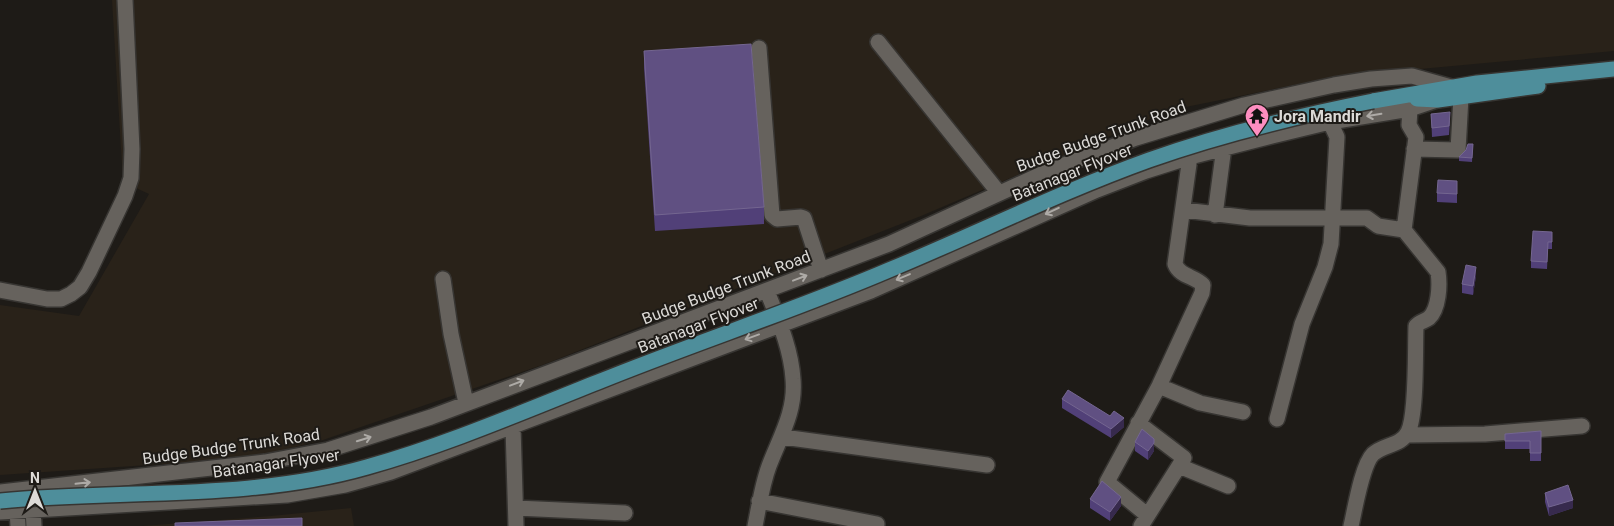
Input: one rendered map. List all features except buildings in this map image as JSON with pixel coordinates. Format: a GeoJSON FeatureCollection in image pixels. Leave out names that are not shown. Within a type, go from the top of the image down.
{"type":"FeatureCollection","features":[{"type":"Feature","properties":{"kind":"main road"},"geometry":{"type":"LineString","coordinates":[[1389,97],[1438,100],[1456,92],[1614,69]]}},
{"type":"Feature","properties":{"kind":"main road"},"geometry":{"type":"LineString","coordinates":[[1389,97],[1614,78]]}},
{"type":"Feature","properties":{"kind":"main road","name":"Batanagar Flyover"},"geometry":{"type":"LineString","coordinates":[[0,501],[249,488],[312,480],[365,468],[466,434],[619,373],[834,293],[1041,202],[1150,160],[1293,117],[1389,97]]}},
{"type":"Feature","properties":{"kind":"street"},"geometry":{"type":"LineString","coordinates":[[0,290],[47,299],[61,299],[71,294],[80,287],[89,272],[125,196],[131,178],[132,149],[125,0]]}},
{"type":"Feature","properties":{"kind":"street"},"geometry":{"type":"LineString","coordinates":[[878,42],[999,193]]}},
{"type":"Feature","properties":{"kind":"street"},"geometry":{"type":"LineString","coordinates":[[759,48],[772,215],[777,219],[804,218],[821,270]]}},
{"type":"Feature","properties":{"kind":"street","name":"Budge Budge Trunk Road"},"geometry":{"type":"LineString","coordinates":[[0,492],[217,468],[319,452],[381,434],[767,291],[888,244],[1048,171],[1136,138],[1244,105],[1334,85],[1397,76],[1412,76],[1456,92]]}},
{"type":"Feature","properties":{"kind":"street"},"geometry":{"type":"LineString","coordinates":[[1414,149],[1458,150],[1456,92]]}},
{"type":"Feature","properties":{"kind":"street"},"geometry":{"type":"LineString","coordinates":[[0,512],[287,495],[326,488],[391,472],[880,288],[1097,190],[1224,147],[1330,122],[1410,109],[1438,100]]}},
{"type":"Feature","properties":{"kind":"street"},"geometry":{"type":"LineString","coordinates":[[1404,230],[1416,134],[1410,125],[1410,109]]}},
{"type":"Feature","properties":{"kind":"street"},"geometry":{"type":"LineString","coordinates":[[1277,419],[1302,324],[1328,256],[1337,137],[1330,122]]}},
{"type":"Feature","properties":{"kind":"street"},"geometry":{"type":"LineString","coordinates":[[1215,215],[1224,147]]}},
{"type":"Feature","properties":{"kind":"street"},"geometry":{"type":"LineString","coordinates":[[1138,423],[1184,458],[1144,520],[1108,482],[1138,423],[1159,386],[1203,289],[1200,282],[1182,273],[1175,264],[1190,157]]}},
{"type":"Feature","properties":{"kind":"street"},"geometry":{"type":"LineString","coordinates":[[1184,210],[1250,218],[1367,218],[1378,226],[1404,230],[1434,266],[1439,279],[1434,312],[1416,326],[1413,403],[1407,435],[1401,441],[1373,454],[1369,459],[1351,526]]}},
{"type":"Feature","properties":{"kind":"street"},"geometry":{"type":"LineString","coordinates":[[442,278],[451,334],[466,403]]}},
{"type":"Feature","properties":{"kind":"street"},"geometry":{"type":"LineString","coordinates":[[755,526],[769,466],[783,437],[793,399],[794,379],[788,352],[767,291]]}},
{"type":"Feature","properties":{"kind":"street"},"geometry":{"type":"LineString","coordinates":[[1159,386],[1200,403],[1242,412]]}},
{"type":"Feature","properties":{"kind":"street"},"geometry":{"type":"LineString","coordinates":[[1407,435],[1485,434],[1582,426]]}},
{"type":"Feature","properties":{"kind":"street"},"geometry":{"type":"LineString","coordinates":[[509,428],[516,526]]}},
{"type":"Feature","properties":{"kind":"street"},"geometry":{"type":"LineString","coordinates":[[509,428],[510,526]]}},
{"type":"Feature","properties":{"kind":"street"},"geometry":{"type":"LineString","coordinates":[[783,437],[987,465]]}},
{"type":"Feature","properties":{"kind":"street"},"geometry":{"type":"LineString","coordinates":[[1180,466],[1228,486]]}},
{"type":"Feature","properties":{"kind":"street"},"geometry":{"type":"LineString","coordinates":[[760,501],[877,524]]}},
{"type":"Feature","properties":{"kind":"street"},"geometry":{"type":"LineString","coordinates":[[516,508],[625,513]]}},
{"type":"Feature","properties":{"kind":"street"},"geometry":{"type":"LineString","coordinates":[[33,509],[34,526]]}},
{"type":"Feature","properties":{"kind":"street"},"geometry":{"type":"LineString","coordinates":[[17,510],[18,526]]}},
{"type":"Feature","properties":{"kind":"shaded area"},"geometry":{"type":"Polygon","coordinates":[[[112,0],[1614,0],[1614,51],[1333,77],[1171,110],[921,216],[545,364],[323,440],[252,458],[0,475],[0,305],[79,316],[149,194],[123,182],[112,0]]]}},
{"type":"Feature","properties":{"kind":"shaded area"},"geometry":{"type":"Polygon","coordinates":[[[351,508],[354,526],[142,526],[271,516],[351,508]]]}},
{"type":"Feature","properties":{"kind":"place","name":"Jora Mandir"},"geometry":{"type":"Point","coordinates":[1257,137]}}]}
